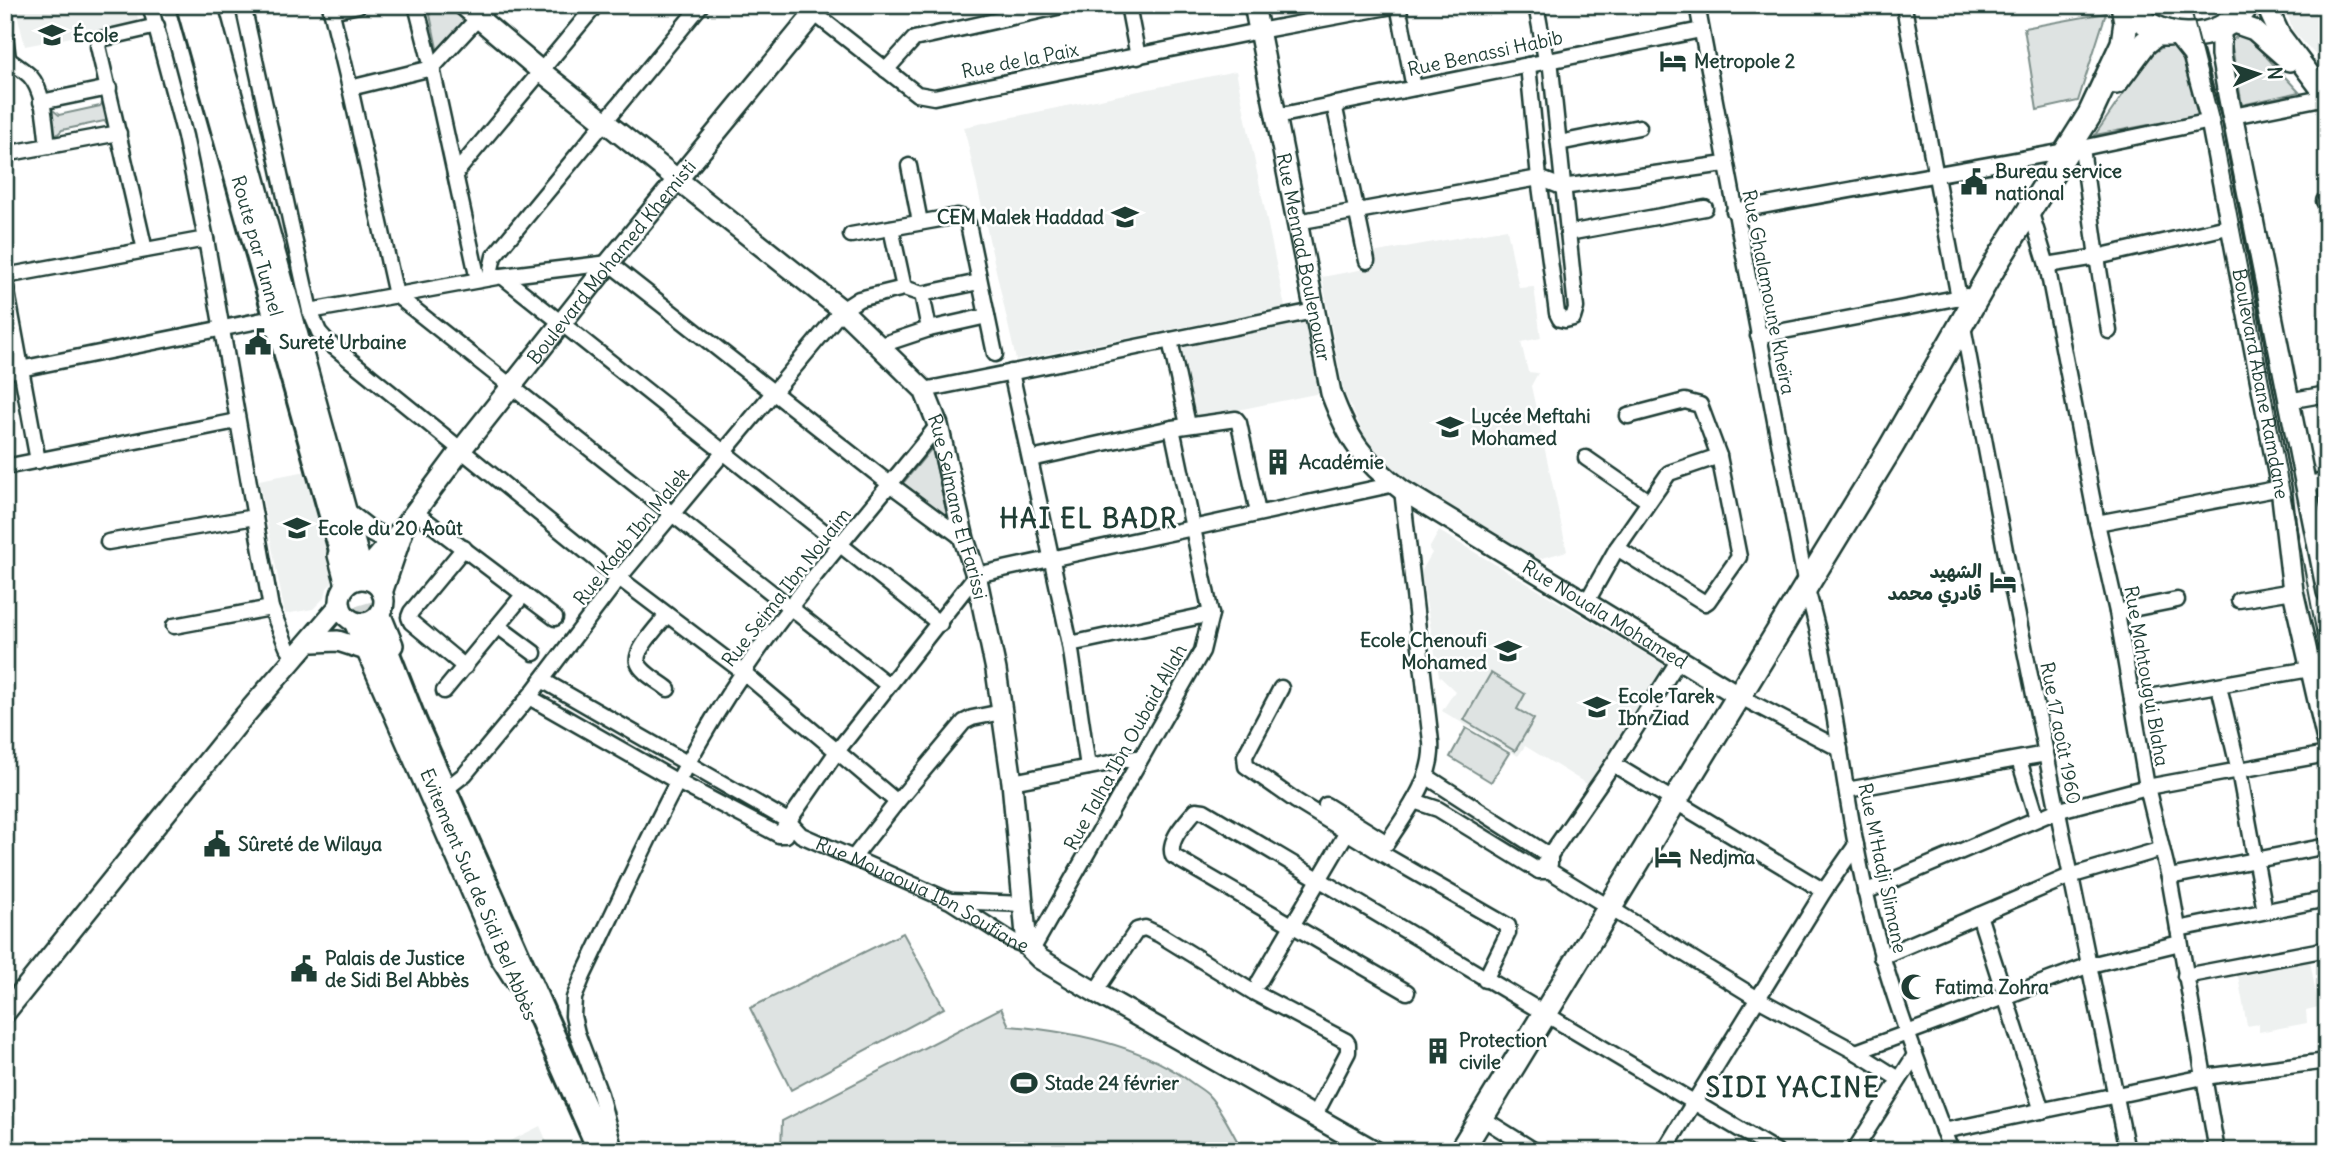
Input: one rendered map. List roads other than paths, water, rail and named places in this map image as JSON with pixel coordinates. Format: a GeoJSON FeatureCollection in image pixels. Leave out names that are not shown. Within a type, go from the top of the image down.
{"type":"FeatureCollection","features":[{"type":"Feature","properties":{"kind":"highway","name":"Route par Tunnel"},"geometry":{"type":"LineString","coordinates":[[190,5],[357,575]]}},
{"type":"Feature","properties":{"kind":"highway"},"geometry":{"type":"LineString","coordinates":[[201,5],[357,575]]}},
{"type":"Feature","properties":{"kind":"highway"},"geometry":{"type":"LineString","coordinates":[[362,626],[413,723],[521,978]]}},
{"type":"Feature","properties":{"kind":"highway","name":"Evitement Sud de Sidi Bel Abbès"},"geometry":{"type":"LineString","coordinates":[[521,978],[588,1151]]}},
{"type":"Feature","properties":{"kind":"highway","name":"Evitement Sud de Sidi Bel Abbès"},"geometry":{"type":"LineString","coordinates":[[521,978],[602,1151]]}},
{"type":"Feature","properties":{"kind":"main road"},"geometry":{"type":"LineString","coordinates":[[181,5],[273,318],[357,575],[376,584],[382,593]]}},
{"type":"Feature","properties":{"kind":"main road"},"geometry":{"type":"LineString","coordinates":[[207,5],[348,514],[357,575]]}},
{"type":"Feature","properties":{"kind":"main road","name":"Rue Selmane El Farissi"},"geometry":{"type":"LineString","coordinates":[[463,5],[485,12],[542,72],[842,310],[924,390],[938,425],[964,539],[976,575],[996,670],[1012,782],[1023,904],[1030,948]]}},
{"type":"Feature","properties":{"kind":"main road","name":"Rue Mennad Boulenouar"},"geometry":{"type":"LineString","coordinates":[[1254,5],[1331,394],[1340,420],[1359,452],[1377,472]]}},
{"type":"Feature","properties":{"kind":"main road"},"geometry":{"type":"LineString","coordinates":[[2124,5],[2150,27],[2173,35]]}},
{"type":"Feature","properties":{"kind":"main road"},"geometry":{"type":"LineString","coordinates":[[1461,1151],[1891,447],[1962,321],[1968,296],[2075,149],[2123,43],[2126,22],[2124,5]]}},
{"type":"Feature","properties":{"kind":"main road"},"geometry":{"type":"LineString","coordinates":[[2091,114],[2145,43],[2156,34],[2197,36],[2226,25],[2248,5]]}},
{"type":"Feature","properties":{"kind":"main road"},"geometry":{"type":"LineString","coordinates":[[2266,5],[2280,35],[2322,91]]}},
{"type":"Feature","properties":{"kind":"main road","name":"Boulevard Mohamed Khemisti"},"geometry":{"type":"LineString","coordinates":[[411,518],[461,450],[609,263],[817,9]]}},
{"type":"Feature","properties":{"kind":"main road"},"geometry":{"type":"LineString","coordinates":[[2226,25],[2254,30],[2322,91]]}},
{"type":"Feature","properties":{"kind":"main road","name":"Boulevard Abane Ramdane"},"geometry":{"type":"LineString","coordinates":[[2226,25],[2223,65],[2327,592]]}},
{"type":"Feature","properties":{"kind":"main road","name":"Boulevard Abane Ramdane"},"geometry":{"type":"LineString","coordinates":[[2173,35],[2193,55],[2211,121],[2281,488],[2293,591],[2327,740]]}},
{"type":"Feature","properties":{"kind":"main road","name":"Rue Nouala Mohamed"},"geometry":{"type":"LineString","coordinates":[[1377,472],[1739,696]]}},
{"type":"Feature","properties":{"kind":"main road"},"geometry":{"type":"LineString","coordinates":[[348,514],[389,541]]}},
{"type":"Feature","properties":{"kind":"main road"},"geometry":{"type":"LineString","coordinates":[[411,518],[375,560],[342,591],[451,785],[521,953],[521,978]]}},
{"type":"Feature","properties":{"kind":"main road"},"geometry":{"type":"LineString","coordinates":[[301,647],[338,641],[362,626],[383,607],[382,593],[411,518]]}},
{"type":"Feature","properties":{"kind":"main road"},"geometry":{"type":"LineString","coordinates":[[5,1013],[301,647],[362,626]]}},
{"type":"Feature","properties":{"kind":"main road","name":"Rue Mouaouia Ibn Soufiane"},"geometry":{"type":"LineString","coordinates":[[1030,948],[1040,959],[1095,992],[1375,1151]]}},
{"type":"Feature","properties":{"kind":"street"},"geometry":{"type":"LineString","coordinates":[[150,5],[185,136],[206,239],[271,608],[301,647]]}},
{"type":"Feature","properties":{"kind":"street"},"geometry":{"type":"LineString","coordinates":[[243,5],[310,311],[319,332],[620,578],[743,672],[897,802]]}},
{"type":"Feature","properties":{"kind":"street"},"geometry":{"type":"LineString","coordinates":[[359,5],[330,8],[396,295],[888,685]]}},
{"type":"Feature","properties":{"kind":"street"},"geometry":{"type":"LineString","coordinates":[[416,5],[455,174],[490,278],[562,325],[940,624]]}},
{"type":"Feature","properties":{"kind":"street"},"geometry":{"type":"LineString","coordinates":[[455,174],[596,5]]}},
{"type":"Feature","properties":{"kind":"street"},"geometry":{"type":"LineString","coordinates":[[490,278],[494,256],[701,5]]}},
{"type":"Feature","properties":{"kind":"street"},"geometry":{"type":"LineString","coordinates":[[886,70],[914,39],[1066,5]]}},
{"type":"Feature","properties":{"kind":"street"},"geometry":{"type":"LineString","coordinates":[[1128,5],[1138,57]]}},
{"type":"Feature","properties":{"kind":"street"},"geometry":{"type":"LineString","coordinates":[[1398,5],[1415,88]]}},
{"type":"Feature","properties":{"kind":"street","name":"Rue de la Paix"},"geometry":{"type":"LineString","coordinates":[[817,9],[917,94],[934,97],[1398,5]]}},
{"type":"Feature","properties":{"kind":"street"},"geometry":{"type":"LineString","coordinates":[[1528,65],[1539,178],[1557,313],[1561,320],[1573,318],[1576,308],[1559,143],[1548,60],[1536,5]]}},
{"type":"Feature","properties":{"kind":"street","name":"Rue Ghalamoune Kheïra"},"geometry":{"type":"LineString","coordinates":[[1697,5],[1806,586]]}},
{"type":"Feature","properties":{"kind":"street"},"geometry":{"type":"LineString","coordinates":[[1758,336],[1968,296],[1935,175],[1904,7]]}},
{"type":"Feature","properties":{"kind":"street"},"geometry":{"type":"LineString","coordinates":[[350,88],[432,68],[485,12]]}},
{"type":"Feature","properties":{"kind":"street"},"geometry":{"type":"LineString","coordinates":[[145,250],[99,42],[101,39],[157,26]]}},
{"type":"Feature","properties":{"kind":"street","name":"Rue Benassi Habib"},"geometry":{"type":"LineString","coordinates":[[1277,116],[1701,30]]}},
{"type":"Feature","properties":{"kind":"street"},"geometry":{"type":"LineString","coordinates":[[5,35],[7,60],[29,75],[35,83],[48,146]]}},
{"type":"Feature","properties":{"kind":"street"},"geometry":{"type":"LineString","coordinates":[[41,102],[109,88]]}},
{"type":"Feature","properties":{"kind":"street"},"geometry":{"type":"LineString","coordinates":[[2233,116],[2322,91]]}},
{"type":"Feature","properties":{"kind":"street"},"geometry":{"type":"LineString","coordinates":[[1334,104],[1367,261]]}},
{"type":"Feature","properties":{"kind":"street"},"geometry":{"type":"LineString","coordinates":[[1734,211],[2075,149],[2211,121]]}},
{"type":"Feature","properties":{"kind":"street"},"geometry":{"type":"LineString","coordinates":[[1559,143],[1639,127]]}},
{"type":"Feature","properties":{"kind":"street"},"geometry":{"type":"LineString","coordinates":[[5,154],[119,133]]}},
{"type":"Feature","properties":{"kind":"street"},"geometry":{"type":"LineString","coordinates":[[2075,149],[2109,331]]}},
{"type":"Feature","properties":{"kind":"street"},"geometry":{"type":"LineString","coordinates":[[1297,222],[1539,178],[1562,187],[1725,164]]}},
{"type":"Feature","properties":{"kind":"street"},"geometry":{"type":"LineString","coordinates":[[909,166],[920,222]]}},
{"type":"Feature","properties":{"kind":"street"},"geometry":{"type":"LineString","coordinates":[[1569,233],[1705,208]]}},
{"type":"Feature","properties":{"kind":"street","name":"Rue Mahtougui Blaha"},"geometry":{"type":"LineString","coordinates":[[2030,210],[2047,265],[2117,612],[2147,787],[2169,877],[2217,1151]]}},
{"type":"Feature","properties":{"kind":"street"},"geometry":{"type":"LineString","coordinates":[[851,235],[957,216],[964,218],[968,224],[995,354]]}},
{"type":"Feature","properties":{"kind":"street"},"geometry":{"type":"LineString","coordinates":[[2047,265],[2096,257],[2232,226]]}},
{"type":"Feature","properties":{"kind":"street"},"geometry":{"type":"LineString","coordinates":[[891,228],[904,288]]}},
{"type":"Feature","properties":{"kind":"street"},"geometry":{"type":"LineString","coordinates":[[38,461],[13,371],[5,279],[206,239]]}},
{"type":"Feature","properties":{"kind":"street"},"geometry":{"type":"LineString","coordinates":[[310,311],[490,278],[609,263],[891,485],[964,539]]}},
{"type":"Feature","properties":{"kind":"street"},"geometry":{"type":"LineString","coordinates":[[842,310],[859,299],[904,288],[922,294],[979,282]]}},
{"type":"Feature","properties":{"kind":"street"},"geometry":{"type":"LineString","coordinates":[[922,294],[929,329]]}},
{"type":"Feature","properties":{"kind":"street","name":"Rue Kaab Ibn Malek"},"geometry":{"type":"LineString","coordinates":[[451,785],[465,774],[529,697],[620,578],[842,310]]}},
{"type":"Feature","properties":{"kind":"street"},"geometry":{"type":"LineString","coordinates":[[924,390],[1314,311]]}},
{"type":"Feature","properties":{"kind":"street"},"geometry":{"type":"LineString","coordinates":[[878,346],[929,329],[987,316]]}},
{"type":"Feature","properties":{"kind":"street"},"geometry":{"type":"LineString","coordinates":[[13,371],[273,318]]}},
{"type":"Feature","properties":{"kind":"street","name":"Rue 17 août 1960"},"geometry":{"type":"LineString","coordinates":[[1962,321],[2056,811],[2127,1151]]}},
{"type":"Feature","properties":{"kind":"street"},"geometry":{"type":"LineString","coordinates":[[1170,340],[1188,425]]}},
{"type":"Feature","properties":{"kind":"street"},"geometry":{"type":"LineString","coordinates":[[1011,372],[1070,644],[1088,766]]}},
{"type":"Feature","properties":{"kind":"street"},"geometry":{"type":"LineString","coordinates":[[2288,401],[2327,394]]}},
{"type":"Feature","properties":{"kind":"street"},"geometry":{"type":"LineString","coordinates":[[1617,548],[1701,602],[1708,601],[1739,557],[1719,456],[1703,409],[1694,402],[1685,401],[1628,415]]}},
{"type":"Feature","properties":{"kind":"street"},"geometry":{"type":"LineString","coordinates":[[1031,459],[1172,428],[1233,418],[1239,423],[1258,513]]}},
{"type":"Feature","properties":{"kind":"street"},"geometry":{"type":"LineString","coordinates":[[5,467],[237,421]]}},
{"type":"Feature","properties":{"kind":"street","name":"Rue Seima Ibn Nouaim"},"geometry":{"type":"LineString","coordinates":[[615,1151],[600,1094],[577,1033],[573,1016],[574,998],[678,782],[743,672],[790,607],[938,425]]}},
{"type":"Feature","properties":{"kind":"street","name":"Rue Talha Ibn Oubaid Allah"},"geometry":{"type":"LineString","coordinates":[[1030,948],[1202,651],[1210,614],[1172,428]]}},
{"type":"Feature","properties":{"kind":"street"},"geometry":{"type":"LineString","coordinates":[[1586,603],[1617,548],[1648,501],[1673,470],[1719,456]]}},
{"type":"Feature","properties":{"kind":"street"},"geometry":{"type":"LineString","coordinates":[[1586,458],[1648,501]]}},
{"type":"Feature","properties":{"kind":"street"},"geometry":{"type":"LineString","coordinates":[[2305,484],[2327,481]]}},
{"type":"Feature","properties":{"kind":"street"},"geometry":{"type":"LineString","coordinates":[[779,835],[838,750],[976,575],[1258,513],[1398,487],[1432,742],[1431,780],[1438,809]]}},
{"type":"Feature","properties":{"kind":"street"},"geometry":{"type":"LineString","coordinates":[[2097,523],[2281,488]]}},
{"type":"Feature","properties":{"kind":"street"},"geometry":{"type":"LineString","coordinates":[[108,542],[255,517]]}},
{"type":"Feature","properties":{"kind":"street"},"geometry":{"type":"LineString","coordinates":[[411,518],[464,548],[555,618]]}},
{"type":"Feature","properties":{"kind":"street"},"geometry":{"type":"LineString","coordinates":[[464,548],[409,617],[411,622],[465,667]]}},
{"type":"Feature","properties":{"kind":"street","name":"Rue M'Hadji Slimane"},"geometry":{"type":"LineString","coordinates":[[1806,586],[1819,634],[1865,892],[1881,957],[1914,1055],[1951,1151]]}},
{"type":"Feature","properties":{"kind":"street"},"geometry":{"type":"LineString","coordinates":[[2239,600],[2293,591]]}},
{"type":"Feature","properties":{"kind":"street"},"geometry":{"type":"LineString","coordinates":[[444,691],[524,594]]}},
{"type":"Feature","properties":{"kind":"street"},"geometry":{"type":"LineString","coordinates":[[2117,612],[2177,600]]}},
{"type":"Feature","properties":{"kind":"street"},"geometry":{"type":"LineString","coordinates":[[174,626],[271,608]]}},
{"type":"Feature","properties":{"kind":"street"},"geometry":{"type":"LineString","coordinates":[[1070,644],[1210,614]]}},
{"type":"Feature","properties":{"kind":"street"},"geometry":{"type":"LineString","coordinates":[[667,615],[638,653],[637,661],[668,689]]}},
{"type":"Feature","properties":{"kind":"street"},"geometry":{"type":"LineString","coordinates":[[499,627],[534,653]]}},
{"type":"Feature","properties":{"kind":"street"},"geometry":{"type":"LineString","coordinates":[[1545,871],[1550,856],[1614,764],[1680,658]]}},
{"type":"Feature","properties":{"kind":"street"},"geometry":{"type":"LineString","coordinates":[[2132,700],[2311,669]]}},
{"type":"Feature","properties":{"kind":"street","name":"Rue Mouaouia Ibn Soufiane"},"geometry":{"type":"LineString","coordinates":[[542,680],[788,821],[801,835],[950,901],[1030,948]]}},
{"type":"Feature","properties":{"kind":"street"},"geometry":{"type":"LineString","coordinates":[[2219,686],[2239,771],[2265,911]]}},
{"type":"Feature","properties":{"kind":"street"},"geometry":{"type":"LineString","coordinates":[[1280,688],[1245,756],[1246,766],[1347,832],[1508,926],[1508,933],[1485,979]]}},
{"type":"Feature","properties":{"kind":"street","name":"Rue Nouala Mohamed"},"geometry":{"type":"LineString","coordinates":[[1739,696],[1840,749]]}},
{"type":"Feature","properties":{"kind":"street"},"geometry":{"type":"LineString","coordinates":[[529,697],[678,782],[779,835],[801,835]]}},
{"type":"Feature","properties":{"kind":"street"},"geometry":{"type":"LineString","coordinates":[[853,858],[964,722],[1002,712]]}},
{"type":"Feature","properties":{"kind":"street"},"geometry":{"type":"LineString","coordinates":[[1847,790],[2046,754]]}},
{"type":"Feature","properties":{"kind":"street"},"geometry":{"type":"LineString","coordinates":[[1865,892],[2056,811],[2147,787],[2327,754]]}},
{"type":"Feature","properties":{"kind":"street"},"geometry":{"type":"LineString","coordinates":[[1012,782],[1141,757]]}},
{"type":"Feature","properties":{"kind":"street"},"geometry":{"type":"LineString","coordinates":[[2019,760],[2037,818]]}},
{"type":"Feature","properties":{"kind":"street"},"geometry":{"type":"LineString","coordinates":[[1614,764],[1824,891]]}},
{"type":"Feature","properties":{"kind":"street"},"geometry":{"type":"LineString","coordinates":[[1326,805],[1387,844],[1414,801],[1431,780]]}},
{"type":"Feature","properties":{"kind":"street"},"geometry":{"type":"LineString","coordinates":[[1431,780],[1550,856]]}},
{"type":"Feature","properties":{"kind":"street"},"geometry":{"type":"LineString","coordinates":[[1414,801],[1438,809],[1611,907],[1758,999],[1856,1052],[1899,1079]]}},
{"type":"Feature","properties":{"kind":"street"},"geometry":{"type":"LineString","coordinates":[[1406,992],[1173,856],[1171,848],[1181,828],[1196,810],[1204,811],[1776,1151]]}},
{"type":"Feature","properties":{"kind":"street"},"geometry":{"type":"LineString","coordinates":[[1259,982],[1347,832]]}},
{"type":"Feature","properties":{"kind":"street"},"geometry":{"type":"LineString","coordinates":[[1664,1151],[1824,891],[1856,845]]}},
{"type":"Feature","properties":{"kind":"street"},"geometry":{"type":"LineString","coordinates":[[2169,877],[2327,846]]}},
{"type":"Feature","properties":{"kind":"street"},"geometry":{"type":"LineString","coordinates":[[1881,957],[2070,876],[2162,849]]}},
{"type":"Feature","properties":{"kind":"street"},"geometry":{"type":"LineString","coordinates":[[1856,1052],[2090,965],[2179,936],[2265,911],[2327,899]]}},
{"type":"Feature","properties":{"kind":"street"},"geometry":{"type":"LineString","coordinates":[[950,901],[1023,904]]}},
{"type":"Feature","properties":{"kind":"street"},"geometry":{"type":"LineString","coordinates":[[1979,915],[2042,1111]]}},
{"type":"Feature","properties":{"kind":"street"},"geometry":{"type":"LineString","coordinates":[[1095,992],[1137,930],[1145,928],[1253,992],[1346,1041],[1348,1052],[1314,1117]]}},
{"type":"Feature","properties":{"kind":"street"},"geometry":{"type":"LineString","coordinates":[[2185,976],[2327,949]]}},
{"type":"Feature","properties":{"kind":"street"},"geometry":{"type":"LineString","coordinates":[[1854,1151],[1914,1055]]}},
{"type":"Feature","properties":{"kind":"street"},"geometry":{"type":"LineString","coordinates":[[1943,1131],[2203,1077],[2327,1061]]}},
{"type":"Feature","properties":{"kind":"street"},"geometry":{"type":"LineString","coordinates":[[1482,1118],[1535,1151]]}},
{"type":"Feature","properties":{"kind":"tunnel"},"geometry":{"type":"LineString","coordinates":[[348,568],[369,637]]}},
{"type":"Feature","properties":{"kind":"tram line"},"geometry":{"type":"LineString","coordinates":[[2190,5],[2219,119],[2327,688]]}},
{"type":"Feature","properties":{"kind":"place","name":"École"},"geometry":{"type":"Point","coordinates":[52,35]}},
{"type":"Feature","properties":{"kind":"place","name":"Metropole 2"},"geometry":{"type":"Point","coordinates":[1673,61]}},
{"type":"Feature","properties":{"kind":"place","name":"Bureau service national"},"geometry":{"type":"Point","coordinates":[1974,182]}},
{"type":"Feature","properties":{"kind":"place","name":"CEM Malek Haddad"},"geometry":{"type":"Point","coordinates":[1125,217]}},
{"type":"Feature","properties":{"kind":"place","name":"Sureté Urbaine"},"geometry":{"type":"Point","coordinates":[258,342]}},
{"type":"Feature","properties":{"kind":"place","name":"Lycée Meftahi Mohamed"},"geometry":{"type":"Point","coordinates":[1450,427]}},
{"type":"Feature","properties":{"kind":"place","name":"Académie"},"geometry":{"type":"Point","coordinates":[1278,462]}},
{"type":"Feature","properties":{"kind":"place","name":"Ecole du 20 Août"},"geometry":{"type":"Point","coordinates":[297,528]}},
{"type":"Feature","properties":{"kind":"place","name":"الشهيد قادري محمد"},"geometry":{"type":"Point","coordinates":[2003,582]}},
{"type":"Feature","properties":{"kind":"place","name":"Ecole Chenoufi Mohamed"},"geometry":{"type":"Point","coordinates":[1508,651]}},
{"type":"Feature","properties":{"kind":"place","name":"Ecole Tarek Ibn Ziad"},"geometry":{"type":"Point","coordinates":[1597,707]}},
{"type":"Feature","properties":{"kind":"place","name":"Sûreté de Wilaya"},"geometry":{"type":"Point","coordinates":[217,844]}},
{"type":"Feature","properties":{"kind":"place","name":"Nedjma"},"geometry":{"type":"Point","coordinates":[1668,857]}},
{"type":"Feature","properties":{"kind":"place","name":"Palais de Justice de Sidi Bel Abbès"},"geometry":{"type":"Point","coordinates":[304,969]}},
{"type":"Feature","properties":{"kind":"place","name":"Fatima Zohra"},"geometry":{"type":"Point","coordinates":[1914,987]}},
{"type":"Feature","properties":{"kind":"place","name":"Protection civile"},"geometry":{"type":"Point","coordinates":[1438,1051]}},
{"type":"Feature","properties":{"kind":"place","name":"Stade 24 février"},"geometry":{"type":"Point","coordinates":[1024,1083]}},
{"type":"Feature","properties":{"kind":"district","name":"HAI EL BADR"},"geometry":{"type":"Point","coordinates":[1089,519]}},
{"type":"Feature","properties":{"kind":"district","name":"SIDI YACINE"},"geometry":{"type":"Point","coordinates":[1793,1088]}}]}
